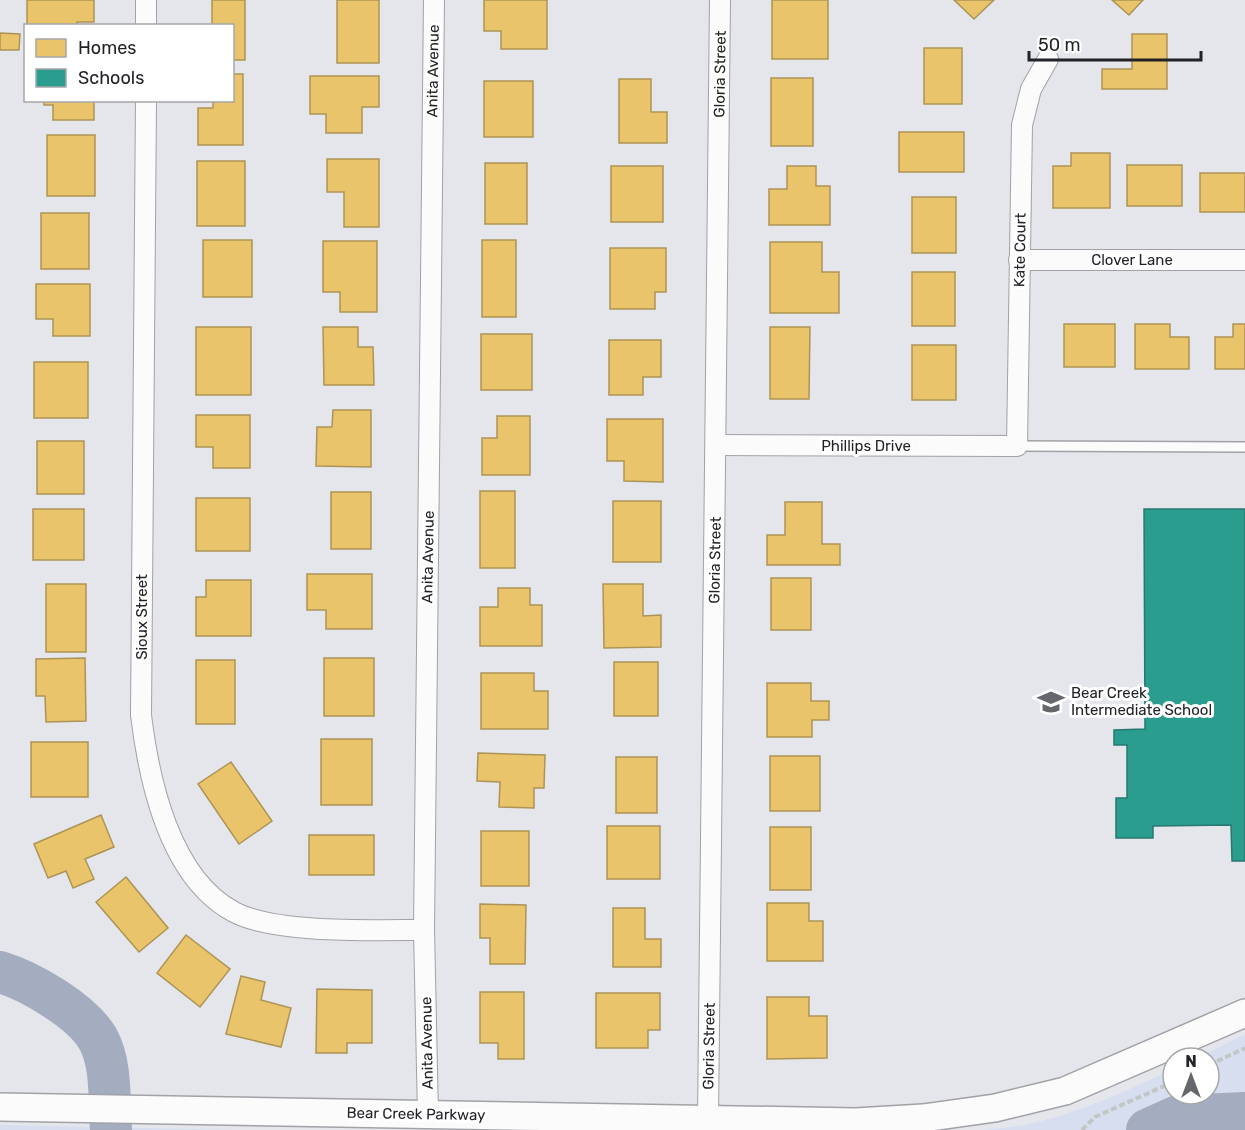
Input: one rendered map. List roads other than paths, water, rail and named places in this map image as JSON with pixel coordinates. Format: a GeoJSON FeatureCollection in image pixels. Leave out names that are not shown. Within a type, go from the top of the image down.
{"type":"FeatureCollection","features":[{"type":"Feature","properties":{"kind":"main road","name":"Bear Creek Parkway"},"geometry":{"type":"LineString","coordinates":[[5,1107],[856,1122],[923,1118],[995,1108],[1065,1091],[1245,1013]]}},
{"type":"Feature","properties":{"kind":"street"},"geometry":{"type":"LineString","coordinates":[[146,0],[146,24]]}},
{"type":"Feature","properties":{"kind":"street","name":"Anita Avenue"},"geometry":{"type":"LineString","coordinates":[[428,1115],[424,930],[434,0]]}},
{"type":"Feature","properties":{"kind":"street","name":"Gloria Street"},"geometry":{"type":"LineString","coordinates":[[708,1120],[720,0]]}},
{"type":"Feature","properties":{"kind":"street","name":"Kate Court"},"geometry":{"type":"LineString","coordinates":[[1017,446],[1022,125],[1031,89],[1048,59]]}},
{"type":"Feature","properties":{"kind":"street","name":"Sioux Street"},"geometry":{"type":"LineString","coordinates":[[146,102],[141,715],[152,783],[182,858],[195,879],[234,912],[266,921],[311,928],[424,930]]}},
{"type":"Feature","properties":{"kind":"street","name":"Clover Lane"},"geometry":{"type":"LineString","coordinates":[[1019,260],[1245,260]]}},
{"type":"Feature","properties":{"kind":"street","name":"Phillips Drive"},"geometry":{"type":"LineString","coordinates":[[716,445],[1017,446]]}},
{"type":"Feature","properties":{"kind":"lane"},"geometry":{"type":"LineString","coordinates":[[1017,446],[1245,447]]}},
{"type":"Feature","properties":{"kind":"waterway"},"geometry":{"type":"LineString","coordinates":[[0,972],[26,982],[54,998],[80,1018],[98,1039],[108,1071],[111,1130]]}},
{"type":"Feature","properties":{"kind":"waterway"},"geometry":{"type":"LineString","coordinates":[[1147,1130],[1178,1116],[1245,1113]]}},
{"type":"Feature","properties":{"kind":"place","name":"Bear Creek Intermediate School"},"geometry":{"type":"Point","coordinates":[1051,702]}}]}
